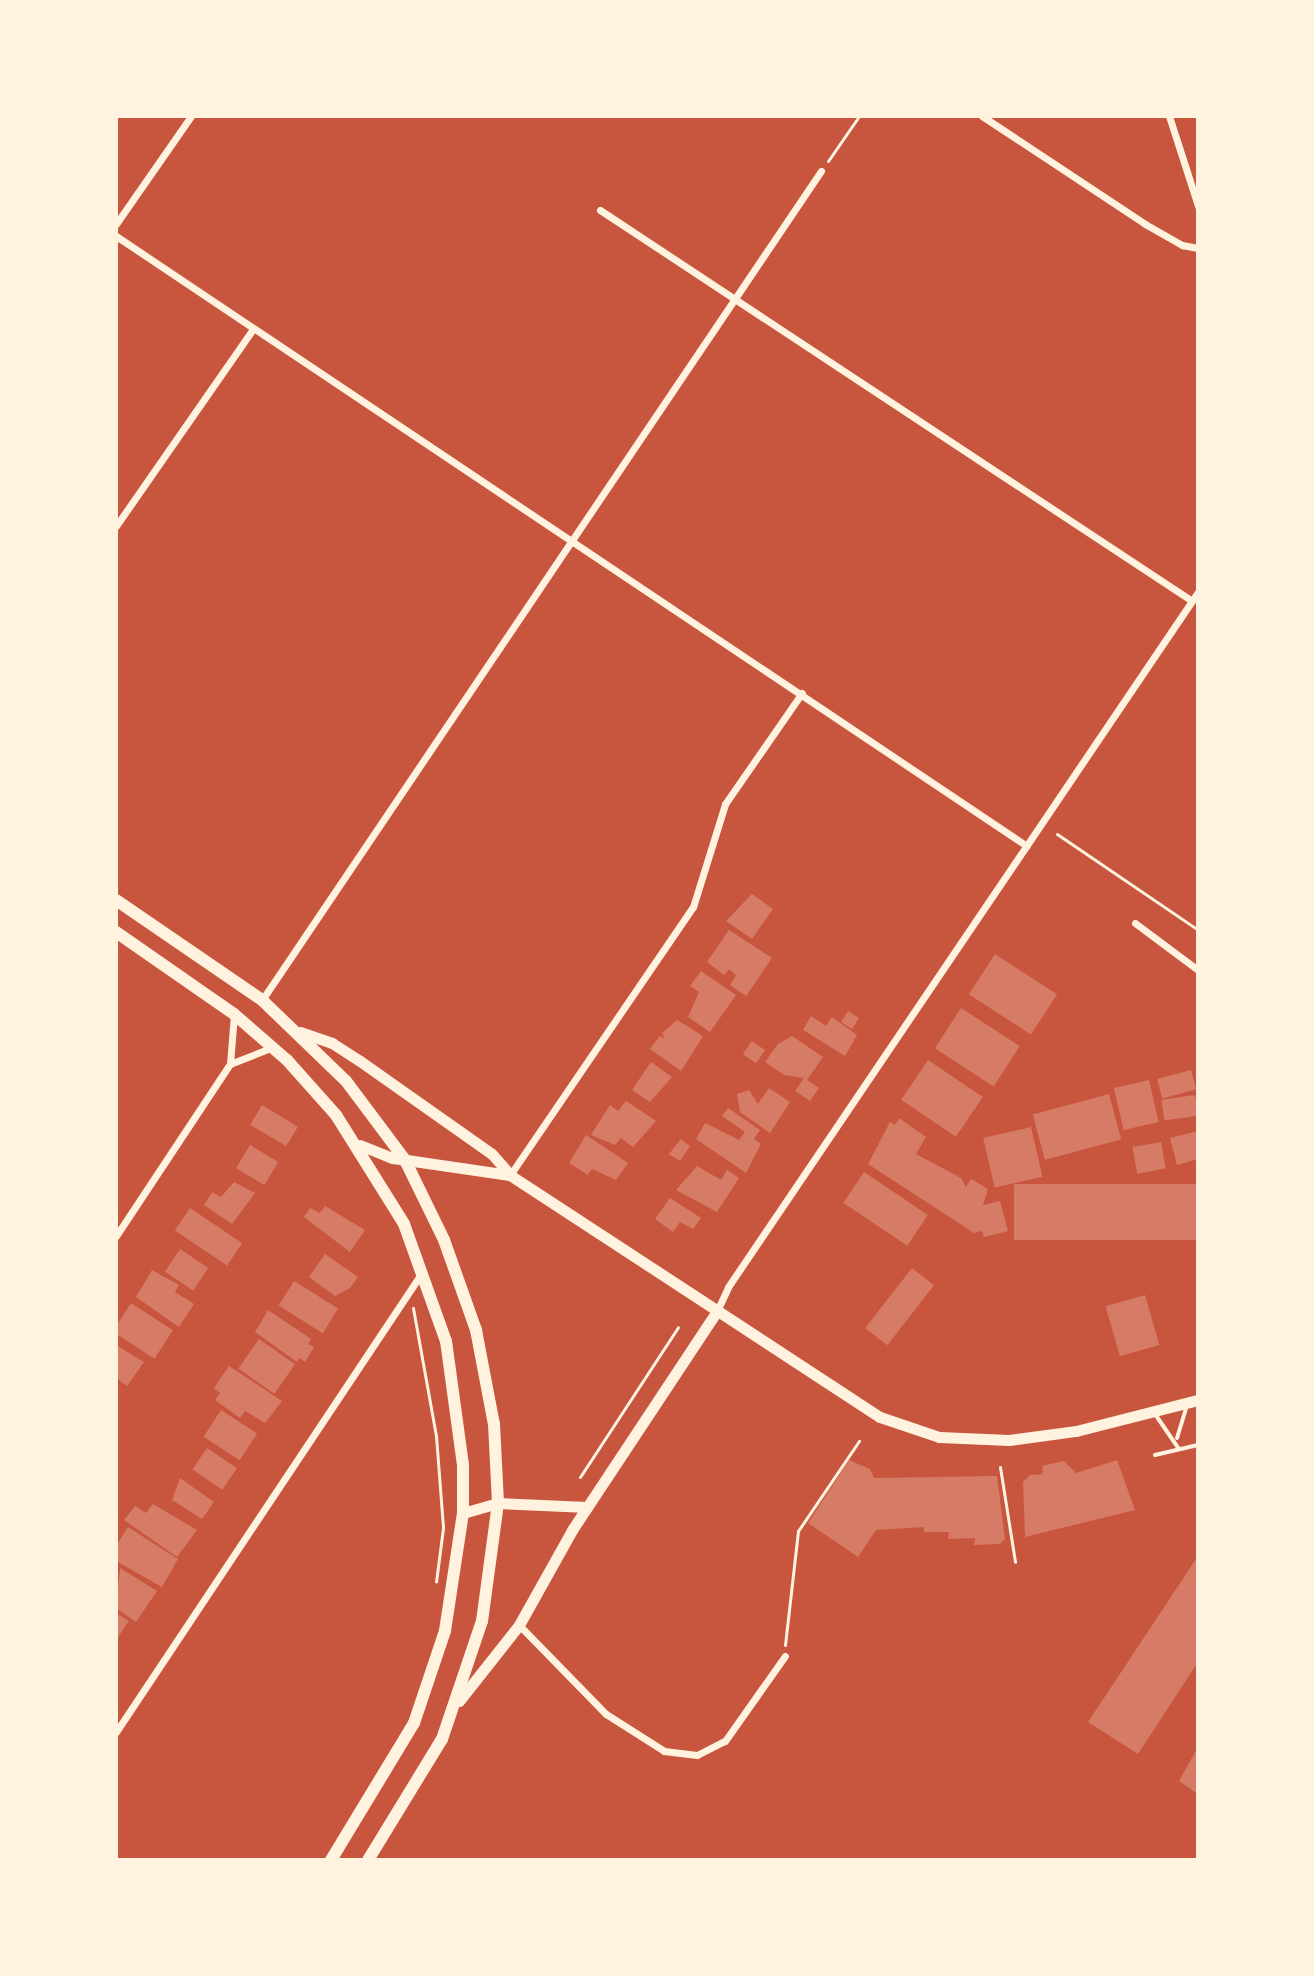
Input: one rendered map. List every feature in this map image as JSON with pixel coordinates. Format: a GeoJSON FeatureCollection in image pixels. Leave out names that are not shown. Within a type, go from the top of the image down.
{"type":"FeatureCollection","features":[{"type":"Feature","properties":{"kind":"highway"},"geometry":{"type":"LineString","coordinates":[[116,900],[262,1000],[300,1032],[346,1081],[405,1160],[451,1258],[476,1330],[494,1424],[498,1503],[492,1572],[459,1701],[419,1781],[368,1860]]}},
{"type":"Feature","properties":{"kind":"highway"},"geometry":{"type":"LineString","coordinates":[[116,932],[234,1014],[273,1047],[360,1145],[424,1270],[455,1381],[463,1513],[455,1582],[433,1676],[414,1723],[331,1860]]}},
{"type":"Feature","properties":{"kind":"main road"},"geometry":{"type":"LineString","coordinates":[[300,1032],[332,1043],[360,1061],[492,1154],[510,1175],[846,1399],[939,1437],[1030,1439],[1193,1401]]}},
{"type":"Feature","properties":{"kind":"main road"},"geometry":{"type":"LineString","coordinates":[[360,1145],[405,1160],[510,1175]]}},
{"type":"Feature","properties":{"kind":"main road"},"geometry":{"type":"LineString","coordinates":[[459,1701],[519,1625],[587,1507],[717,1311]]}},
{"type":"Feature","properties":{"kind":"main road"},"geometry":{"type":"LineString","coordinates":[[463,1513],[498,1503],[587,1507]]}},
{"type":"Feature","properties":{"kind":"street"},"geometry":{"type":"LineString","coordinates":[[116,224],[191,116]]}},
{"type":"Feature","properties":{"kind":"street"},"geometry":{"type":"LineString","coordinates":[[982,116],[1145,224],[1182,245],[1198,248]]}},
{"type":"Feature","properties":{"kind":"street"},"geometry":{"type":"LineString","coordinates":[[1169,116],[1198,206]]}},
{"type":"Feature","properties":{"kind":"street"},"geometry":{"type":"LineString","coordinates":[[262,1000],[821,171]]}},
{"type":"Feature","properties":{"kind":"street"},"geometry":{"type":"LineString","coordinates":[[600,210],[1192,601]]}},
{"type":"Feature","properties":{"kind":"street"},"geometry":{"type":"LineString","coordinates":[[116,236],[573,538],[1027,846]]}},
{"type":"Feature","properties":{"kind":"street"},"geometry":{"type":"LineString","coordinates":[[116,526],[253,329]]}},
{"type":"Feature","properties":{"kind":"street"},"geometry":{"type":"LineString","coordinates":[[717,1311],[728,1287],[1198,592]]}},
{"type":"Feature","properties":{"kind":"street"},"geometry":{"type":"LineString","coordinates":[[510,1175],[693,907],[725,804],[802,693]]}},
{"type":"Feature","properties":{"kind":"street"},"geometry":{"type":"LineString","coordinates":[[1135,923],[1198,970]]}},
{"type":"Feature","properties":{"kind":"street"},"geometry":{"type":"LineString","coordinates":[[116,1236],[230,1064],[234,1014]]}},
{"type":"Feature","properties":{"kind":"street"},"geometry":{"type":"LineString","coordinates":[[230,1064],[273,1047]]}},
{"type":"Feature","properties":{"kind":"street"},"geometry":{"type":"LineString","coordinates":[[116,1732],[424,1270]]}},
{"type":"Feature","properties":{"kind":"street"},"geometry":{"type":"LineString","coordinates":[[519,1625],[606,1714],[664,1751],[697,1755],[725,1741],[785,1656]]}},
{"type":"Feature","properties":{"kind":"lane"},"geometry":{"type":"LineString","coordinates":[[1177,1438],[1193,1401]]}},
{"type":"Feature","properties":{"kind":"lane"},"geometry":{"type":"LineString","coordinates":[[1154,1412],[1177,1438],[1179,1449]]}},
{"type":"Feature","properties":{"kind":"lane"},"geometry":{"type":"LineString","coordinates":[[1155,1455],[1198,1445]]}},
{"type":"Feature","properties":{"kind":"path"},"geometry":{"type":"LineString","coordinates":[[821,171],[859,116]]}},
{"type":"Feature","properties":{"kind":"path"},"geometry":{"type":"LineString","coordinates":[[1057,834],[1198,930]]}},
{"type":"Feature","properties":{"kind":"path"},"geometry":{"type":"LineString","coordinates":[[413,1308],[439,1467],[443,1528],[435,1596]]}},
{"type":"Feature","properties":{"kind":"path"},"geometry":{"type":"LineString","coordinates":[[580,1477],[678,1327]]}},
{"type":"Feature","properties":{"kind":"path"},"geometry":{"type":"LineString","coordinates":[[785,1656],[798,1531],[859,1441]]}},
{"type":"Feature","properties":{"kind":"path"},"geometry":{"type":"LineString","coordinates":[[1000,1467],[1015,1562]]}},
{"type":"Feature","properties":{"kind":"building"},"geometry":{"type":"Polygon","coordinates":[[[752,894],[773,909],[752,939],[726,921],[752,894]]]}},
{"type":"Feature","properties":{"kind":"building"},"geometry":{"type":"Polygon","coordinates":[[[729,930],[772,958],[746,996],[730,985],[736,975],[729,969],[724,975],[707,962],[729,930]]]}},
{"type":"Feature","properties":{"kind":"building"},"geometry":{"type":"Polygon","coordinates":[[[995,954],[1057,994],[1031,1035],[969,994],[995,954]]]}},
{"type":"Feature","properties":{"kind":"building"},"geometry":{"type":"Polygon","coordinates":[[[701,971],[736,995],[710,1032],[688,1017],[699,992],[690,986],[701,971]]]}},
{"type":"Feature","properties":{"kind":"building"},"geometry":{"type":"Polygon","coordinates":[[[961,1008],[1020,1046],[994,1086],[935,1048],[961,1008]]]}},
{"type":"Feature","properties":{"kind":"building"},"geometry":{"type":"Polygon","coordinates":[[[848,1011],[859,1018],[852,1029],[841,1022],[848,1011]]]}},
{"type":"Feature","properties":{"kind":"building"},"geometry":{"type":"Polygon","coordinates":[[[811,1016],[826,1026],[832,1017],[857,1035],[845,1056],[803,1030],[811,1016]]]}},
{"type":"Feature","properties":{"kind":"building"},"geometry":{"type":"Polygon","coordinates":[[[677,1020],[703,1036],[681,1071],[650,1049],[660,1036],[665,1039],[662,1033],[677,1020]]]}},
{"type":"Feature","properties":{"kind":"building"},"geometry":{"type":"Polygon","coordinates":[[[792,1036],[823,1057],[807,1080],[819,1088],[810,1101],[795,1091],[804,1078],[784,1075],[765,1062],[778,1044],[792,1036]]]}},
{"type":"Feature","properties":{"kind":"building"},"geometry":{"type":"Polygon","coordinates":[[[752,1041],[765,1050],[756,1063],[743,1054],[752,1041]]]}},
{"type":"Feature","properties":{"kind":"building"},"geometry":{"type":"Polygon","coordinates":[[[928,1060],[983,1097],[956,1137],[901,1100],[928,1060]]]}},
{"type":"Feature","properties":{"kind":"building"},"geometry":{"type":"Polygon","coordinates":[[[651,1062],[672,1077],[650,1102],[632,1090],[651,1062]]]}},
{"type":"Feature","properties":{"kind":"building"},"geometry":{"type":"Polygon","coordinates":[[[1191,1070],[1196,1089],[1162,1098],[1157,1079],[1191,1070]]]}},
{"type":"Feature","properties":{"kind":"building"},"geometry":{"type":"Polygon","coordinates":[[[1149,1080],[1159,1122],[1124,1130],[1114,1088],[1149,1080]]]}},
{"type":"Feature","properties":{"kind":"building"},"geometry":{"type":"Polygon","coordinates":[[[769,1088],[790,1102],[770,1133],[740,1112],[737,1094],[749,1090],[758,1104],[769,1088]]]}},
{"type":"Feature","properties":{"kind":"building"},"geometry":{"type":"Polygon","coordinates":[[[1109,1094],[1121,1139],[1045,1160],[1033,1114],[1109,1094]]]}},
{"type":"Feature","properties":{"kind":"building"},"geometry":{"type":"Polygon","coordinates":[[[1195,1095],[1198,1116],[1164,1121],[1161,1100],[1195,1095]]]}},
{"type":"Feature","properties":{"kind":"building"},"geometry":{"type":"Polygon","coordinates":[[[626,1101],[656,1121],[633,1147],[621,1138],[615,1145],[591,1135],[610,1105],[618,1111],[626,1101]]]}},
{"type":"Feature","properties":{"kind":"building"},"geometry":{"type":"Polygon","coordinates":[[[262,1105],[298,1127],[286,1146],[250,1125],[262,1105]]]}},
{"type":"Feature","properties":{"kind":"building"},"geometry":{"type":"Polygon","coordinates":[[[728,1108],[760,1130],[754,1139],[761,1144],[746,1173],[696,1139],[705,1123],[739,1140],[745,1132],[722,1116],[728,1108]]]}},
{"type":"Feature","properties":{"kind":"building"},"geometry":{"type":"Polygon","coordinates":[[[899,1118],[926,1137],[916,1154],[961,1178],[966,1187],[971,1179],[988,1189],[983,1205],[1000,1201],[1008,1231],[984,1237],[982,1231],[974,1233],[868,1164],[890,1122],[895,1125],[899,1118]]]}},
{"type":"Feature","properties":{"kind":"building"},"geometry":{"type":"Polygon","coordinates":[[[1031,1127],[1042,1177],[995,1188],[983,1138],[1031,1127]]]}},
{"type":"Feature","properties":{"kind":"building"},"geometry":{"type":"Polygon","coordinates":[[[1198,1131],[1198,1159],[1177,1165],[1170,1138],[1198,1131]]]}},
{"type":"Feature","properties":{"kind":"building"},"geometry":{"type":"Polygon","coordinates":[[[586,1135],[628,1163],[616,1180],[592,1169],[588,1175],[569,1163],[586,1135]]]}},
{"type":"Feature","properties":{"kind":"building"},"geometry":{"type":"Polygon","coordinates":[[[681,1139],[690,1146],[680,1161],[669,1154],[681,1139]]]}},
{"type":"Feature","properties":{"kind":"building"},"geometry":{"type":"Polygon","coordinates":[[[1161,1142],[1166,1169],[1137,1174],[1132,1147],[1161,1142]]]}},
{"type":"Feature","properties":{"kind":"building"},"geometry":{"type":"Polygon","coordinates":[[[250,1145],[278,1162],[264,1185],[236,1168],[250,1145]]]}},
{"type":"Feature","properties":{"kind":"building"},"geometry":{"type":"Polygon","coordinates":[[[697,1166],[721,1180],[727,1170],[739,1178],[717,1212],[676,1190],[697,1166]]]}},
{"type":"Feature","properties":{"kind":"building"},"geometry":{"type":"Polygon","coordinates":[[[864,1172],[928,1215],[907,1246],[843,1203],[864,1172]]]}},
{"type":"Feature","properties":{"kind":"building"},"geometry":{"type":"Polygon","coordinates":[[[234,1182],[255,1193],[232,1224],[204,1205],[212,1192],[221,1197],[234,1182]]]}},
{"type":"Feature","properties":{"kind":"building"},"geometry":{"type":"Polygon","coordinates":[[[1014,1184],[1198,1184],[1198,1240],[1014,1240],[1014,1184]]]}},
{"type":"Feature","properties":{"kind":"building"},"geometry":{"type":"Polygon","coordinates":[[[670,1198],[701,1218],[693,1229],[680,1222],[673,1232],[655,1219],[670,1198]]]}},
{"type":"Feature","properties":{"kind":"building"},"geometry":{"type":"Polygon","coordinates":[[[325,1206],[365,1230],[350,1252],[304,1217],[310,1208],[320,1213],[325,1206]]]}},
{"type":"Feature","properties":{"kind":"building"},"geometry":{"type":"Polygon","coordinates":[[[190,1208],[242,1243],[227,1266],[175,1230],[190,1208]]]}},
{"type":"Feature","properties":{"kind":"building"},"geometry":{"type":"Polygon","coordinates":[[[180,1249],[208,1268],[193,1290],[165,1271],[180,1249]]]}},
{"type":"Feature","properties":{"kind":"building"},"geometry":{"type":"Polygon","coordinates":[[[325,1254],[358,1277],[350,1288],[335,1296],[309,1277],[325,1254]]]}},
{"type":"Feature","properties":{"kind":"building"},"geometry":{"type":"Polygon","coordinates":[[[912,1268],[934,1285],[887,1345],[865,1328],[912,1268]]]}},
{"type":"Feature","properties":{"kind":"building"},"geometry":{"type":"Polygon","coordinates":[[[152,1270],[179,1285],[175,1292],[194,1304],[179,1327],[136,1297],[152,1270]]]}},
{"type":"Feature","properties":{"kind":"building"},"geometry":{"type":"Polygon","coordinates":[[[294,1281],[338,1309],[323,1333],[279,1306],[294,1281]]]}},
{"type":"Feature","properties":{"kind":"building"},"geometry":{"type":"Polygon","coordinates":[[[1145,1295],[1159,1345],[1120,1356],[1106,1306],[1145,1295]]]}},
{"type":"Feature","properties":{"kind":"building"},"geometry":{"type":"Polygon","coordinates":[[[131,1303],[173,1330],[154,1359],[116,1334],[116,1326],[131,1303]]]}},
{"type":"Feature","properties":{"kind":"building"},"geometry":{"type":"Polygon","coordinates":[[[268,1310],[311,1339],[308,1344],[314,1347],[305,1362],[299,1358],[297,1362],[255,1332],[268,1310]]]}},
{"type":"Feature","properties":{"kind":"building"},"geometry":{"type":"Polygon","coordinates":[[[259,1339],[295,1364],[274,1394],[238,1368],[259,1339]]]}},
{"type":"Feature","properties":{"kind":"building"},"geometry":{"type":"Polygon","coordinates":[[[116,1345],[144,1362],[127,1386],[116,1378],[116,1345]]]}},
{"type":"Feature","properties":{"kind":"building"},"geometry":{"type":"Polygon","coordinates":[[[229,1366],[282,1401],[265,1423],[245,1411],[240,1418],[215,1400],[220,1393],[214,1388],[229,1366]]]}},
{"type":"Feature","properties":{"kind":"building"},"geometry":{"type":"Polygon","coordinates":[[[221,1410],[257,1433],[240,1460],[204,1437],[221,1410]]]}},
{"type":"Feature","properties":{"kind":"building"},"geometry":{"type":"Polygon","coordinates":[[[207,1448],[237,1468],[222,1490],[192,1470],[207,1448]]]}},
{"type":"Feature","properties":{"kind":"building"},"geometry":{"type":"Polygon","coordinates":[[[849,1460],[870,1469],[874,1478],[997,1476],[1005,1539],[1000,1544],[974,1545],[975,1538],[948,1539],[949,1532],[924,1532],[924,1527],[876,1530],[858,1557],[808,1523],[849,1460]]]}},
{"type":"Feature","properties":{"kind":"building"},"geometry":{"type":"Polygon","coordinates":[[[1117,1460],[1135,1510],[1025,1537],[1023,1482],[1030,1475],[1043,1474],[1042,1466],[1064,1461],[1076,1473],[1117,1460]]]}},
{"type":"Feature","properties":{"kind":"building"},"geometry":{"type":"Polygon","coordinates":[[[180,1478],[214,1502],[202,1519],[172,1500],[180,1478]]]}},
{"type":"Feature","properties":{"kind":"building"},"geometry":{"type":"Polygon","coordinates":[[[153,1504],[197,1530],[177,1557],[124,1520],[135,1506],[146,1513],[153,1504]]]}},
{"type":"Feature","properties":{"kind":"building"},"geometry":{"type":"Polygon","coordinates":[[[128,1527],[178,1559],[162,1587],[116,1561],[116,1546],[128,1527]]]}},
{"type":"Feature","properties":{"kind":"building"},"geometry":{"type":"Polygon","coordinates":[[[1198,1556],[1198,1662],[1138,1754],[1088,1722],[1198,1556]]]}},
{"type":"Feature","properties":{"kind":"building"},"geometry":{"type":"Polygon","coordinates":[[[120,1568],[157,1591],[136,1622],[116,1608],[120,1568]]]}},
{"type":"Feature","properties":{"kind":"building"},"geometry":{"type":"Polygon","coordinates":[[[116,1613],[129,1621],[116,1640],[116,1613]]]}},
{"type":"Feature","properties":{"kind":"building"},"geometry":{"type":"Polygon","coordinates":[[[1198,1747],[1198,1794],[1179,1781],[1198,1747]]]}}]}
